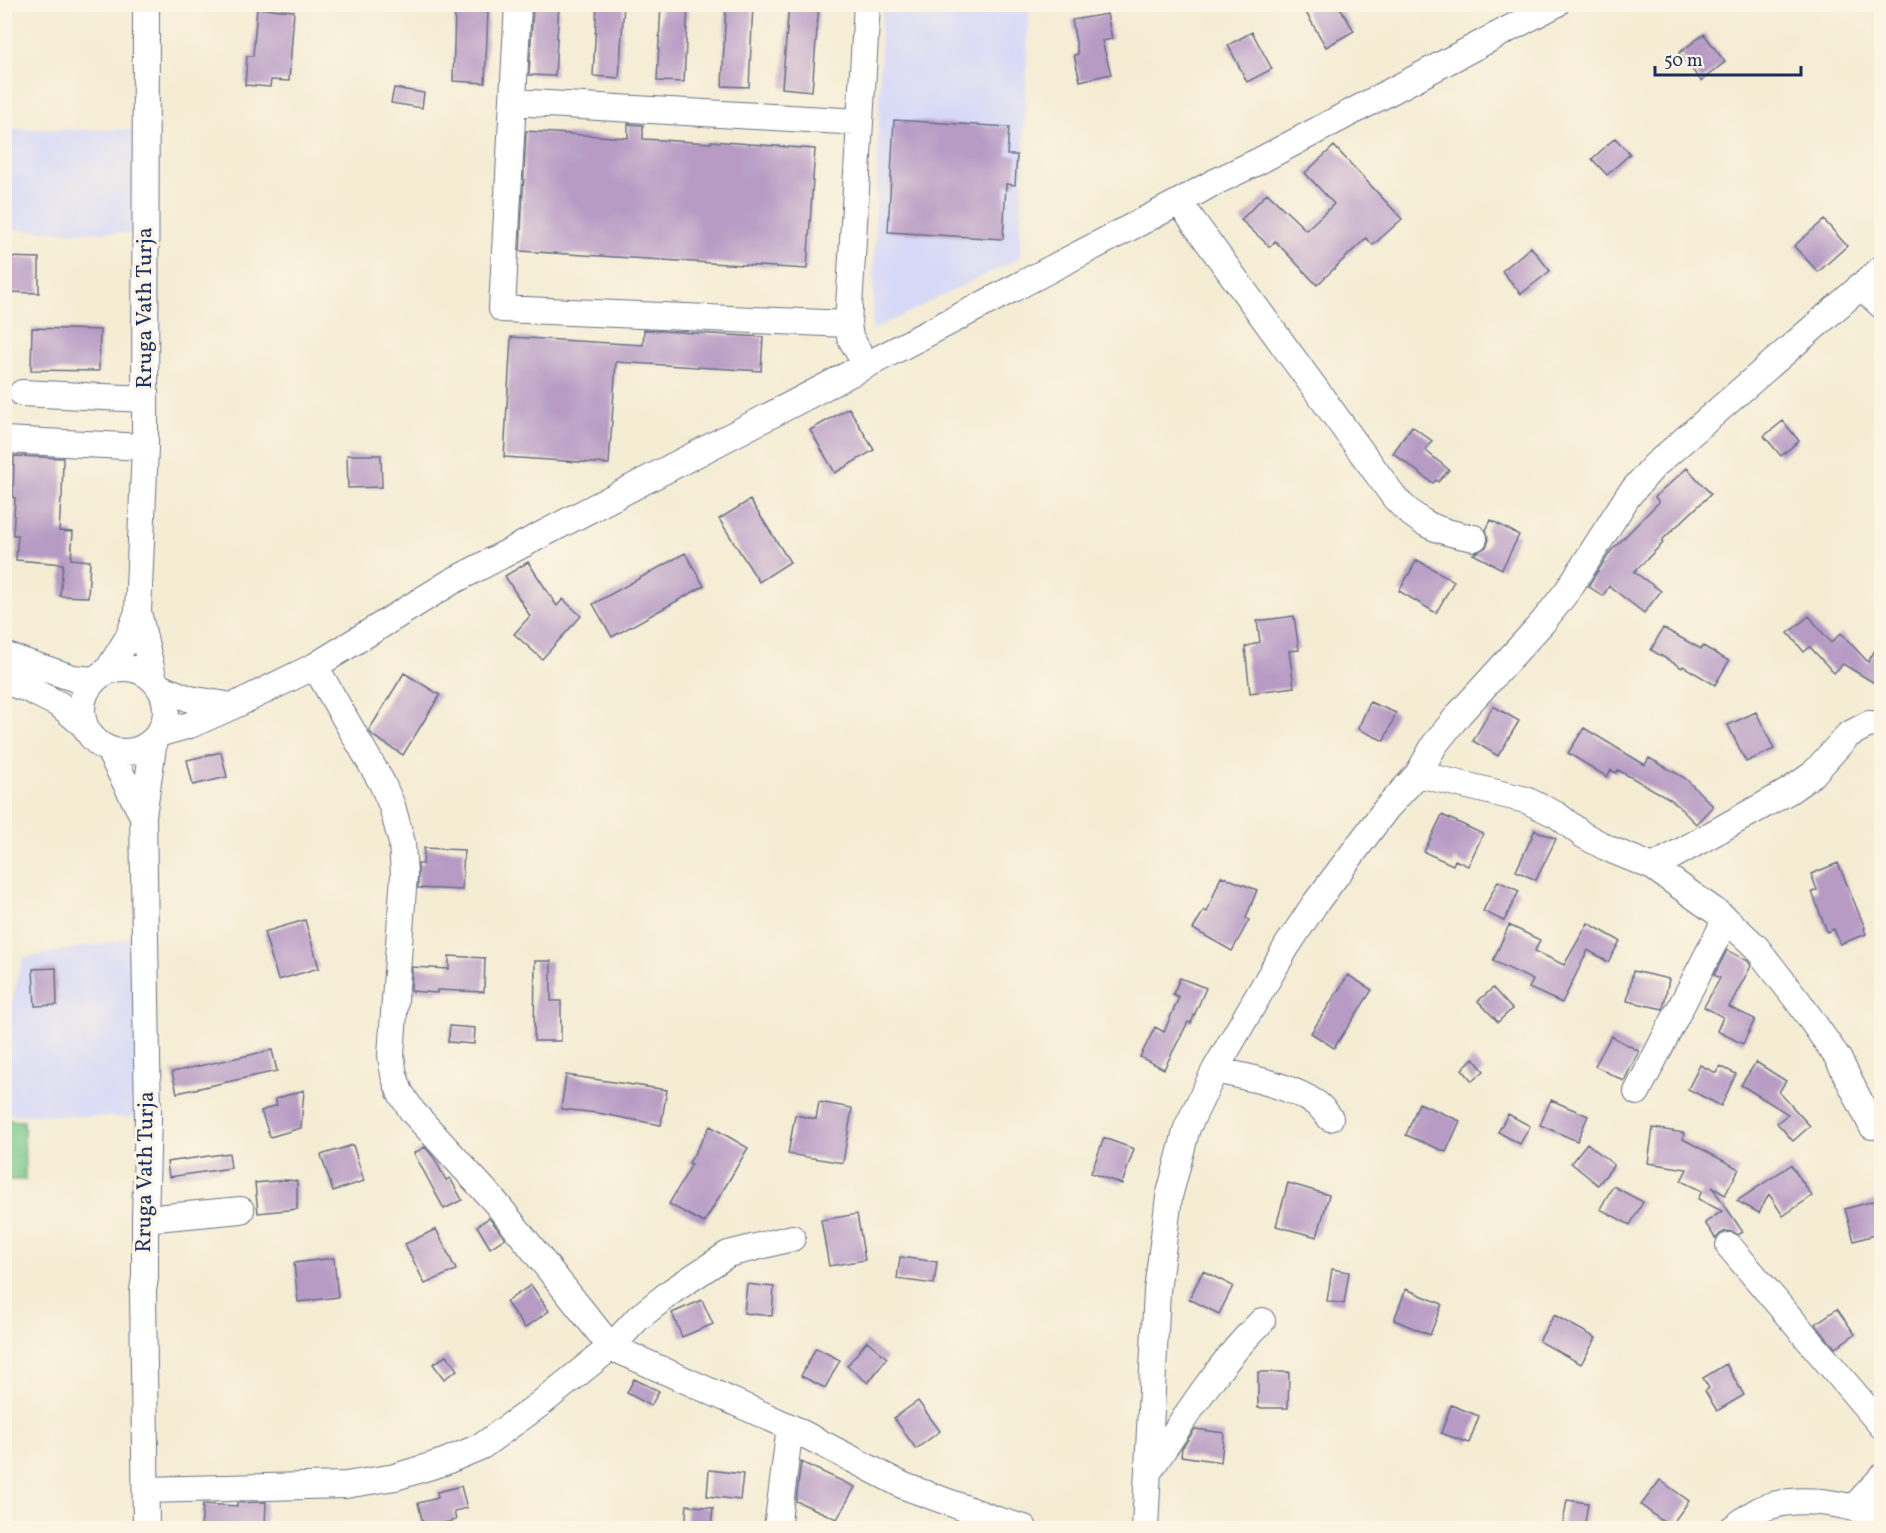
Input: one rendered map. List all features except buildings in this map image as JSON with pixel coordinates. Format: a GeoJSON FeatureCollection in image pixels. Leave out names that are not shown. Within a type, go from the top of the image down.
{"type":"FeatureCollection","features":[{"type":"Feature","properties":{"kind":"street","name":"Rruga Vath Turja"},"geometry":{"type":"LineString","coordinates":[[146,4],[145,447],[138,612],[157,683],[164,693],[167,710],[164,726],[156,737],[142,816],[148,1117],[143,1291],[146,1528]]}},
{"type":"Feature","properties":{"kind":"street"},"geometry":{"type":"LineString","coordinates":[[518,4],[502,309],[848,324]]}},
{"type":"Feature","properties":{"kind":"street"},"geometry":{"type":"LineString","coordinates":[[866,365],[850,337],[848,324],[867,4]]}},
{"type":"Feature","properties":{"kind":"street"},"geometry":{"type":"LineString","coordinates":[[108,749],[124,752],[140,749],[156,737],[233,706],[315,666],[451,582],[1556,4]]}},
{"type":"Feature","properties":{"kind":"street"},"geometry":{"type":"LineString","coordinates":[[513,102],[860,122]]}},
{"type":"Feature","properties":{"kind":"street"},"geometry":{"type":"LineString","coordinates":[[1179,202],[1395,498],[1407,511],[1437,530],[1474,538]]}},
{"type":"Feature","properties":{"kind":"street"},"geometry":{"type":"LineString","coordinates":[[1145,1528],[1157,1291],[1169,1197],[1187,1128],[1215,1070],[1287,946],[1314,905],[1386,809],[1418,774],[1435,744],[1460,713],[1543,622],[1568,590],[1628,496],[1654,466],[1881,268]]}},
{"type":"Feature","properties":{"kind":"street"},"geometry":{"type":"LineString","coordinates":[[1860,286],[1881,306]]}},
{"type":"Feature","properties":{"kind":"street"},"geometry":{"type":"LineString","coordinates":[[22,393],[145,399]]}},
{"type":"Feature","properties":{"kind":"street"},"geometry":{"type":"LineString","coordinates":[[4,440],[145,447]]}},
{"type":"Feature","properties":{"kind":"street","name":"Rruga Vath Turja"},"geometry":{"type":"LineString","coordinates":[[138,612],[128,638],[85,693],[81,710],[85,726],[94,740],[108,749],[142,816]]}},
{"type":"Feature","properties":{"kind":"street"},"geometry":{"type":"LineString","coordinates":[[4,655],[73,678],[101,675],[124,667],[140,670],[157,683],[190,699],[233,706]]}},
{"type":"Feature","properties":{"kind":"street"},"geometry":{"type":"LineString","coordinates":[[315,666],[382,783],[392,806],[402,843],[404,875],[391,1055],[393,1075],[412,1111],[496,1203],[611,1347],[790,1427],[904,1486],[1024,1528]]}},
{"type":"Feature","properties":{"kind":"street"},"geometry":{"type":"LineString","coordinates":[[4,681],[30,690],[60,705],[85,726]]}},
{"type":"Feature","properties":{"kind":"street"},"geometry":{"type":"LineString","coordinates":[[1653,867],[1797,785],[1813,774],[1848,735],[1869,724],[1881,725]]}},
{"type":"Feature","properties":{"kind":"street"},"geometry":{"type":"LineString","coordinates":[[1418,774],[1526,800],[1557,815],[1583,835],[1609,849],[1653,867],[1726,919],[1756,947],[1798,1000],[1838,1058],[1872,1126]]}},
{"type":"Feature","properties":{"kind":"street"},"geometry":{"type":"LineString","coordinates":[[1637,1092],[1726,919]]}},
{"type":"Feature","properties":{"kind":"street"},"geometry":{"type":"LineString","coordinates":[[1215,1070],[1254,1079],[1291,1092],[1317,1104],[1330,1118]]}},
{"type":"Feature","properties":{"kind":"street"},"geometry":{"type":"LineString","coordinates":[[145,1219],[241,1210]]}},
{"type":"Feature","properties":{"kind":"street"},"geometry":{"type":"LineString","coordinates":[[146,1490],[346,1485],[395,1477],[444,1462],[482,1446],[540,1404],[611,1347],[637,1319],[672,1291],[728,1254],[792,1238]]}},
{"type":"Feature","properties":{"kind":"street"},"geometry":{"type":"LineString","coordinates":[[1729,1245],[1881,1426]]}},
{"type":"Feature","properties":{"kind":"street"},"geometry":{"type":"LineString","coordinates":[[1149,1471],[1215,1374],[1262,1321]]}},
{"type":"Feature","properties":{"kind":"street"},"geometry":{"type":"LineString","coordinates":[[777,1528],[790,1427]]}},
{"type":"Feature","properties":{"kind":"street"},"geometry":{"type":"LineString","coordinates":[[1854,1507],[1881,1477]]}},
{"type":"Feature","properties":{"kind":"street"},"geometry":{"type":"LineString","coordinates":[[1733,1528],[1763,1508],[1799,1500],[1854,1507],[1881,1516]]}},
{"type":"Feature","properties":{"kind":"shaded area"},"geometry":{"type":"Polygon","coordinates":[[[882,5],[1029,5],[1020,258],[872,330],[882,5]]]}},
{"type":"Feature","properties":{"kind":"shaded area"},"geometry":{"type":"Polygon","coordinates":[[[5,129],[137,130],[132,233],[5,230],[5,129]]]}},
{"type":"Feature","properties":{"kind":"shaded area"},"geometry":{"type":"Polygon","coordinates":[[[135,937],[142,1118],[5,1114],[5,1001],[12,1001],[23,958],[135,937]]]}},
{"type":"Feature","properties":{"kind":"green space"},"geometry":{"type":"Polygon","coordinates":[[[5,1120],[24,1121],[25,1180],[5,1180],[5,1120]]]}}]}
